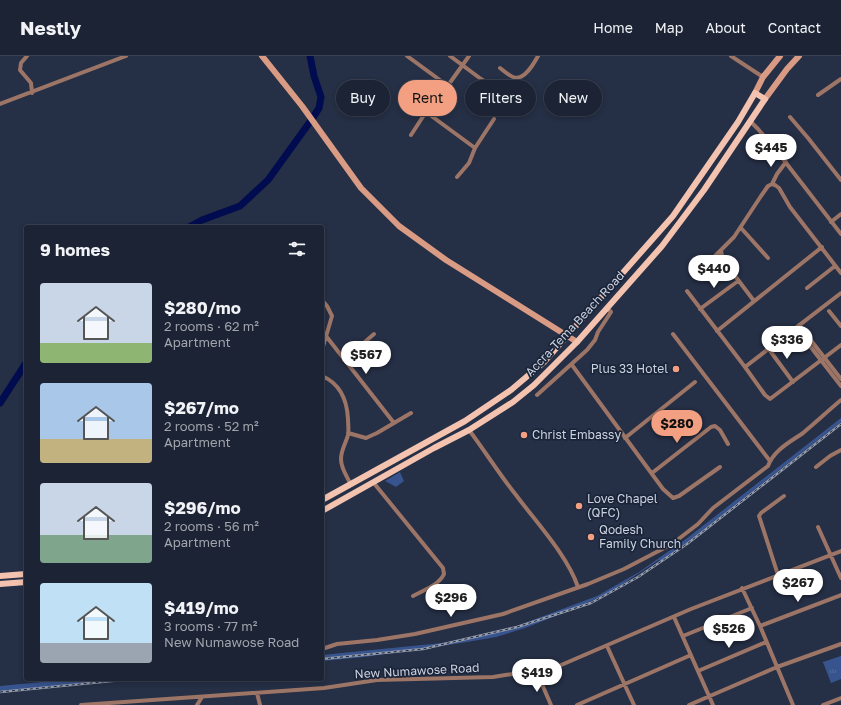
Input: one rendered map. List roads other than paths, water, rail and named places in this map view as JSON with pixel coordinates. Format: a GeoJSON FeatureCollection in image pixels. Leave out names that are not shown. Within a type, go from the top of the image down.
{"type":"FeatureCollection","features":[{"type":"Feature","properties":{"kind":"main road"},"geometry":{"type":"LineString","coordinates":[[755,92],[765,99]]}},
{"type":"Feature","properties":{"kind":"main road","name":"Accra-Tema Beach Road"},"geometry":{"type":"LineString","coordinates":[[324,499],[465,422],[511,390],[544,362],[673,216],[738,122],[755,92]]}},
{"type":"Feature","properties":{"kind":"main road","name":"Accra-Tema Beach Road"},"geometry":{"type":"LineString","coordinates":[[324,510],[469,430],[514,402],[534,385],[577,342],[662,246],[704,190],[765,99]]}},
{"type":"Feature","properties":{"kind":"main road"},"geometry":{"type":"LineString","coordinates":[[465,422],[469,430]]}},
{"type":"Feature","properties":{"kind":"main road"},"geometry":{"type":"LineString","coordinates":[[0,576],[24,574]]}},
{"type":"Feature","properties":{"kind":"main road"},"geometry":{"type":"LineString","coordinates":[[0,584],[24,582]]}},
{"type":"Feature","properties":{"kind":"street"},"geometry":{"type":"LineString","coordinates":[[27,56],[21,63],[20,70],[30,83],[32,93]]}},
{"type":"Feature","properties":{"kind":"street"},"geometry":{"type":"LineString","coordinates":[[0,104],[126,56]]}},
{"type":"Feature","properties":{"kind":"street"},"geometry":{"type":"LineString","coordinates":[[262,56],[306,112],[361,188],[399,226],[446,260],[577,342]]}},
{"type":"Feature","properties":{"kind":"street"},"geometry":{"type":"LineString","coordinates":[[407,56],[440,80]]}},
{"type":"Feature","properties":{"kind":"street"},"geometry":{"type":"LineString","coordinates":[[450,56],[483,80]]}},
{"type":"Feature","properties":{"kind":"street"},"geometry":{"type":"LineString","coordinates":[[452,80],[469,56]]}},
{"type":"Feature","properties":{"kind":"street"},"geometry":{"type":"LineString","coordinates":[[500,68],[513,78],[516,78],[527,72],[538,56]]}},
{"type":"Feature","properties":{"kind":"street"},"geometry":{"type":"LineString","coordinates":[[731,56],[763,78]]}},
{"type":"Feature","properties":{"kind":"street"},"geometry":{"type":"LineString","coordinates":[[755,92],[763,78],[780,56]]}},
{"type":"Feature","properties":{"kind":"street"},"geometry":{"type":"LineString","coordinates":[[765,99],[787,69],[799,56]]}},
{"type":"Feature","properties":{"kind":"street"},"geometry":{"type":"LineString","coordinates":[[818,95],[841,79]]}},
{"type":"Feature","properties":{"kind":"street"},"geometry":{"type":"LineString","coordinates":[[411,135],[423,116]]}},
{"type":"Feature","properties":{"kind":"street"},"geometry":{"type":"LineString","coordinates":[[431,116],[475,148]]}},
{"type":"Feature","properties":{"kind":"street"},"geometry":{"type":"LineString","coordinates":[[790,117],[841,180]]}},
{"type":"Feature","properties":{"kind":"street"},"geometry":{"type":"LineString","coordinates":[[457,176],[469,163],[475,148],[494,120]]}},
{"type":"Feature","properties":{"kind":"street"},"geometry":{"type":"LineString","coordinates":[[750,121],[786,162],[841,234]]}},
{"type":"Feature","properties":{"kind":"street"},"geometry":{"type":"LineString","coordinates":[[709,262],[741,228],[764,191],[772,184],[786,162]]}},
{"type":"Feature","properties":{"kind":"street"},"geometry":{"type":"LineString","coordinates":[[772,184],[779,188],[790,207],[841,273]]}},
{"type":"Feature","properties":{"kind":"street"},"geometry":{"type":"LineString","coordinates":[[831,222],[841,214]]}},
{"type":"Feature","properties":{"kind":"street"},"geometry":{"type":"LineString","coordinates":[[741,228],[768,258]]}},
{"type":"Feature","properties":{"kind":"street"},"geometry":{"type":"LineString","coordinates":[[717,331],[822,247]]}},
{"type":"Feature","properties":{"kind":"street"},"geometry":{"type":"LineString","coordinates":[[721,251],[723,260],[754,301]]}},
{"type":"Feature","properties":{"kind":"street"},"geometry":{"type":"LineString","coordinates":[[807,288],[835,266]]}},
{"type":"Feature","properties":{"kind":"street"},"geometry":{"type":"LineString","coordinates":[[700,309],[738,281]]}},
{"type":"Feature","properties":{"kind":"street"},"geometry":{"type":"LineString","coordinates":[[687,291],[765,395],[770,399],[841,345]]}},
{"type":"Feature","properties":{"kind":"street"},"geometry":{"type":"LineString","coordinates":[[745,367],[841,293]]}},
{"type":"Feature","properties":{"kind":"street"},"geometry":{"type":"LineString","coordinates":[[324,302],[332,316],[324,336],[394,422]]}},
{"type":"Feature","properties":{"kind":"street"},"geometry":{"type":"LineString","coordinates":[[537,395],[572,365],[596,340],[598,332],[611,312],[607,308]]}},
{"type":"Feature","properties":{"kind":"street"},"geometry":{"type":"LineString","coordinates":[[829,311],[841,326]]}},
{"type":"Feature","properties":{"kind":"street"},"geometry":{"type":"LineString","coordinates":[[798,326],[841,386]]}},
{"type":"Feature","properties":{"kind":"street"},"geometry":{"type":"LineString","coordinates":[[344,360],[374,334]]}},
{"type":"Feature","properties":{"kind":"street"},"geometry":{"type":"LineString","coordinates":[[673,334],[770,461]]}},
{"type":"Feature","properties":{"kind":"street"},"geometry":{"type":"LineString","coordinates":[[768,348],[793,382]]}},
{"type":"Feature","properties":{"kind":"street"},"geometry":{"type":"LineString","coordinates":[[823,359],[841,379]]}},
{"type":"Feature","properties":{"kind":"street"},"geometry":{"type":"LineString","coordinates":[[572,365],[663,489],[673,498],[679,496],[720,467]]}},
{"type":"Feature","properties":{"kind":"street"},"geometry":{"type":"LineString","coordinates":[[324,377],[334,383],[344,397],[347,405],[348,433],[342,451],[341,460],[342,468],[352,485]]}},
{"type":"Feature","properties":{"kind":"street"},"geometry":{"type":"LineString","coordinates":[[625,438],[695,382]]}},
{"type":"Feature","properties":{"kind":"street"},"geometry":{"type":"LineString","coordinates":[[325,648],[337,644],[415,634],[503,614],[624,569],[672,544],[698,524],[713,508],[768,466],[770,461],[787,444],[841,400]]}},
{"type":"Feature","properties":{"kind":"street"},"geometry":{"type":"LineString","coordinates":[[348,433],[366,438],[411,413]]}},
{"type":"Feature","properties":{"kind":"street"},"geometry":{"type":"LineString","coordinates":[[652,473],[711,427],[715,426],[718,428],[728,444]]}},
{"type":"Feature","properties":{"kind":"street"},"geometry":{"type":"LineString","coordinates":[[469,430],[494,467],[557,549],[576,579],[578,587]]}},
{"type":"Feature","properties":{"kind":"street"},"geometry":{"type":"LineString","coordinates":[[816,467],[830,456],[841,450]]}},
{"type":"Feature","properties":{"kind":"street"},"geometry":{"type":"LineString","coordinates":[[373,482],[442,568],[444,574],[442,579],[413,596]]}},
{"type":"Feature","properties":{"kind":"street"},"geometry":{"type":"LineString","coordinates":[[778,575],[759,516],[784,496]]}},
{"type":"Feature","properties":{"kind":"street"},"geometry":{"type":"LineString","coordinates":[[818,527],[841,578]]}},
{"type":"Feature","properties":{"kind":"street"},"geometry":{"type":"LineString","coordinates":[[545,705],[551,704],[538,675],[742,588],[841,551]]}},
{"type":"Feature","properties":{"kind":"street"},"geometry":{"type":"LineString","coordinates":[[742,588],[760,626],[793,705]]}},
{"type":"Feature","properties":{"kind":"street"},"geometry":{"type":"LineString","coordinates":[[760,626],[841,595]]}},
{"type":"Feature","properties":{"kind":"street"},"geometry":{"type":"LineString","coordinates":[[683,636],[752,608]]}},
{"type":"Feature","properties":{"kind":"street"},"geometry":{"type":"LineString","coordinates":[[674,617],[713,705]]}},
{"type":"Feature","properties":{"kind":"street"},"geometry":{"type":"LineString","coordinates":[[698,672],[766,642]]}},
{"type":"Feature","properties":{"kind":"street"},"geometry":{"type":"LineString","coordinates":[[689,705],[777,667],[841,644]]}},
{"type":"Feature","properties":{"kind":"street"},"geometry":{"type":"LineString","coordinates":[[607,646],[634,705]]}},
{"type":"Feature","properties":{"kind":"street"},"geometry":{"type":"LineString","coordinates":[[577,705],[691,655]]}},
{"type":"Feature","properties":{"kind":"street","name":"New Numawose Road"},"geometry":{"type":"LineString","coordinates":[[81,705],[324,688],[377,680],[493,677],[526,672],[538,675]]}},
{"type":"Feature","properties":{"kind":"street"},"geometry":{"type":"LineString","coordinates":[[257,693],[260,705]]}},
{"type":"Feature","properties":{"kind":"street"},"geometry":{"type":"LineString","coordinates":[[197,705],[202,697]]}},
{"type":"Feature","properties":{"kind":"street"},"geometry":{"type":"LineString","coordinates":[[823,705],[841,698]]}},
{"type":"Feature","properties":{"kind":"waterway"},"geometry":{"type":"LineString","coordinates":[[193,225],[240,206],[268,180],[312,119],[319,108],[321,97],[314,76],[310,56]]}},
{"type":"Feature","properties":{"kind":"waterway"},"geometry":{"type":"LineString","coordinates":[[0,403],[24,366]]}},
{"type":"Feature","properties":{"kind":"railway"},"geometry":{"type":"LineString","coordinates":[[324,659],[423,649],[517,627],[591,603],[638,577],[687,544],[841,424]]}},
{"type":"Feature","properties":{"kind":"railway"},"geometry":{"type":"LineString","coordinates":[[0,692],[112,681]]}},
{"type":"Feature","properties":{"kind":"place","name":"Plus 33 Hotel"},"geometry":{"type":"Point","coordinates":[676,369]}},
{"type":"Feature","properties":{"kind":"place","name":"Christ Embassy"},"geometry":{"type":"Point","coordinates":[524,435]}},
{"type":"Feature","properties":{"kind":"place","name":"Love Chapel (QFC)"},"geometry":{"type":"Point","coordinates":[579,506]}},
{"type":"Feature","properties":{"kind":"place","name":"Qodesh Family Church"},"geometry":{"type":"Point","coordinates":[591,537]}}]}
